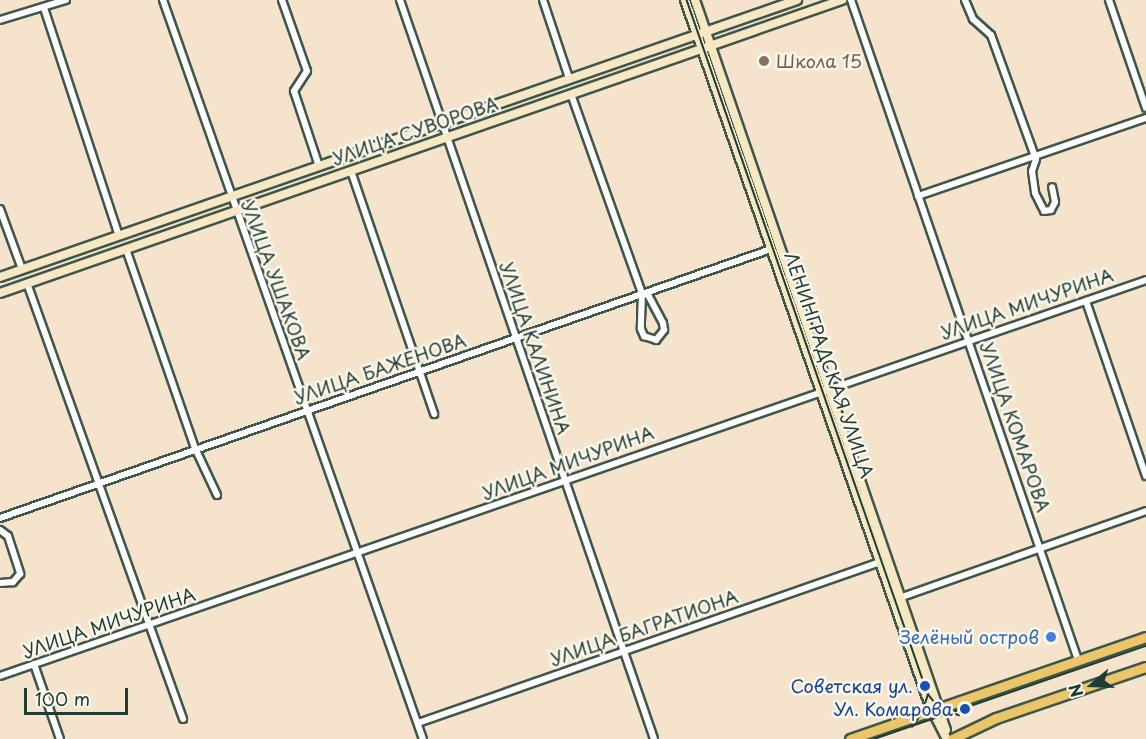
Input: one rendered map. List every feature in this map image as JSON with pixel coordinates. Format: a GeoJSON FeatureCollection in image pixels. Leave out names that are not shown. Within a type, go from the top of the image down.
{"type":"FeatureCollection","features":[{"type":"Feature","properties":{"kind":"main road","name":"ЛЕНИНГРАДСКАЯ УЛИЦА"},"geometry":{"type":"LineString","coordinates":[[685,0],[702,33]]}},
{"type":"Feature","properties":{"kind":"main road","name":"ЛЕНИНГРАДСКАЯ УЛИЦА"},"geometry":{"type":"LineString","coordinates":[[695,0],[706,47],[771,249],[902,597],[936,709]]}},
{"type":"Feature","properties":{"kind":"main road","name":"УЛИЦА СУВОРОВА"},"geometry":{"type":"LineString","coordinates":[[0,277],[797,0]]}},
{"type":"Feature","properties":{"kind":"main road","name":"УЛИЦА СУВОРОВА"},"geometry":{"type":"LineString","coordinates":[[0,293],[842,0]]}},
{"type":"Feature","properties":{"kind":"main road","name":"ЛЕНИНГРАДСКАЯ УЛИЦА"},"geometry":{"type":"LineString","coordinates":[[706,47],[824,388],[880,562],[949,739]]}},
{"type":"Feature","properties":{"kind":"main road"},"geometry":{"type":"LineString","coordinates":[[850,739],[1146,637]]}},
{"type":"Feature","properties":{"kind":"main road"},"geometry":{"type":"LineString","coordinates":[[949,739],[996,718],[1146,667]]}},
{"type":"Feature","properties":{"kind":"street"},"geometry":{"type":"LineString","coordinates":[[0,21],[66,0]]}},
{"type":"Feature","properties":{"kind":"street","name":"УЛИЦА УШАКОВА"},"geometry":{"type":"LineString","coordinates":[[163,0],[230,197],[423,739]]}},
{"type":"Feature","properties":{"kind":"street"},"geometry":{"type":"LineString","coordinates":[[282,0],[307,71],[294,91],[319,166]]}},
{"type":"Feature","properties":{"kind":"street","name":"УЛИЦА КАЛИНИНА"},"geometry":{"type":"LineString","coordinates":[[400,0],[514,338],[566,479],[654,739]]}},
{"type":"Feature","properties":{"kind":"street"},"geometry":{"type":"LineString","coordinates":[[543,0],[569,78]]}},
{"type":"Feature","properties":{"kind":"street","name":"УЛИЦА КОМАРОВА"},"geometry":{"type":"LineString","coordinates":[[851,0],[1042,547],[1078,660]]}},
{"type":"Feature","properties":{"kind":"street"},"geometry":{"type":"LineString","coordinates":[[965,0],[973,19],[991,35],[1035,159],[1032,171],[1035,193],[1044,211],[1051,210],[1055,202],[1052,187]]}},
{"type":"Feature","properties":{"kind":"street"},"geometry":{"type":"LineString","coordinates":[[1109,0],[1146,108]]}},
{"type":"Feature","properties":{"kind":"street"},"geometry":{"type":"LineString","coordinates":[[44,8],[119,236]]}},
{"type":"Feature","properties":{"kind":"street"},"geometry":{"type":"LineString","coordinates":[[571,94],[642,293],[641,329],[644,336],[656,340],[664,330],[663,323],[648,295],[642,293]]}},
{"type":"Feature","properties":{"kind":"street"},"geometry":{"type":"LineString","coordinates":[[918,196],[1035,159],[1146,118]]}},
{"type":"Feature","properties":{"kind":"street"},"geometry":{"type":"LineString","coordinates":[[351,171],[434,414]]}},
{"type":"Feature","properties":{"kind":"street"},"geometry":{"type":"LineString","coordinates":[[0,208],[22,269]]}},
{"type":"Feature","properties":{"kind":"street"},"geometry":{"type":"LineString","coordinates":[[126,249],[195,448],[217,495]]}},
{"type":"Feature","properties":{"kind":"street","name":"УЛИЦА БАЖЕНОВА"},"geometry":{"type":"LineString","coordinates":[[0,518],[96,482],[771,249]]}},
{"type":"Feature","properties":{"kind":"street","name":"УЛИЦА МИЧУРИНА"},"geometry":{"type":"LineString","coordinates":[[0,676],[357,554],[824,388],[1146,280]]}},
{"type":"Feature","properties":{"kind":"street"},"geometry":{"type":"LineString","coordinates":[[27,283],[147,626],[183,719]]}},
{"type":"Feature","properties":{"kind":"street"},"geometry":{"type":"LineString","coordinates":[[1086,301],[1146,476]]}},
{"type":"Feature","properties":{"kind":"street"},"geometry":{"type":"LineString","coordinates":[[902,597],[1146,511]]}},
{"type":"Feature","properties":{"kind":"street"},"geometry":{"type":"LineString","coordinates":[[0,530],[8,536],[20,574],[13,582],[0,583]]}},
{"type":"Feature","properties":{"kind":"street","name":"УЛИЦА БАГРАТИОНА"},"geometry":{"type":"LineString","coordinates":[[418,723],[880,562]]}},
{"type":"Feature","properties":{"kind":"street"},"geometry":{"type":"LineString","coordinates":[[33,664],[60,739]]}},
{"type":"Feature","properties":{"kind":"tram line"},"geometry":{"type":"LineString","coordinates":[[687,0],[928,694],[940,709],[959,715]]}},
{"type":"Feature","properties":{"kind":"tram line"},"geometry":{"type":"LineString","coordinates":[[874,739],[1146,646]]}},
{"type":"Feature","properties":{"kind":"tram line"},"geometry":{"type":"LineString","coordinates":[[912,727],[922,713],[928,694]]}},
{"type":"Feature","properties":{"kind":"place","name":"Школа 15"},"geometry":{"type":"Point","coordinates":[764,61]}},
{"type":"Feature","properties":{"kind":"place","name":"Зелёный остров"},"geometry":{"type":"Point","coordinates":[1051,637]}},
{"type":"Feature","properties":{"kind":"place","name":"Советская ул."},"geometry":{"type":"Point","coordinates":[925,686]}},
{"type":"Feature","properties":{"kind":"place","name":"Ул. Комарова"},"geometry":{"type":"Point","coordinates":[965,709]}}]}
